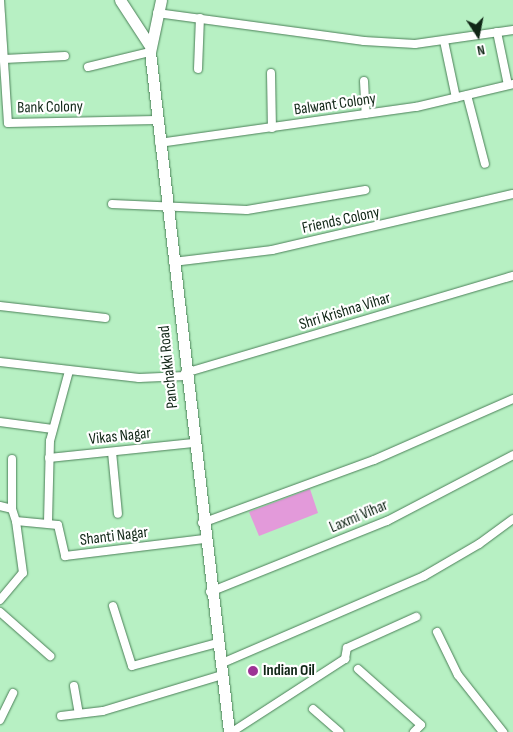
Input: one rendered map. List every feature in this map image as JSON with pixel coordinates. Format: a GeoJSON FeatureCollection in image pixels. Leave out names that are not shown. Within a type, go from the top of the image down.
{"type":"FeatureCollection","features":[{"type":"Feature","properties":{"kind":"main road"},"geometry":{"type":"LineString","coordinates":[[120,0],[150,49]]}},
{"type":"Feature","properties":{"kind":"main road","name":"Panchakki Road"},"geometry":{"type":"LineString","coordinates":[[160,0],[150,49],[156,120],[210,592],[230,732]]}},
{"type":"Feature","properties":{"kind":"street","name":"Bank Colony"},"geometry":{"type":"LineString","coordinates":[[0,0],[8,123],[156,120]]}},
{"type":"Feature","properties":{"kind":"street"},"geometry":{"type":"LineString","coordinates":[[157,13],[364,41],[444,41],[513,30]]}},
{"type":"Feature","properties":{"kind":"street"},"geometry":{"type":"LineString","coordinates":[[198,69],[200,18]]}},
{"type":"Feature","properties":{"kind":"street"},"geometry":{"type":"LineString","coordinates":[[497,32],[510,85]]}},
{"type":"Feature","properties":{"kind":"street"},"geometry":{"type":"LineString","coordinates":[[444,41],[456,98]]}},
{"type":"Feature","properties":{"kind":"street"},"geometry":{"type":"LineString","coordinates":[[88,67],[150,49]]}},
{"type":"Feature","properties":{"kind":"street"},"geometry":{"type":"LineString","coordinates":[[4,59],[65,56]]}},
{"type":"Feature","properties":{"kind":"street"},"geometry":{"type":"LineString","coordinates":[[271,72],[272,128]]}},
{"type":"Feature","properties":{"kind":"street"},"geometry":{"type":"LineString","coordinates":[[364,81],[366,114]]}},
{"type":"Feature","properties":{"kind":"street","name":"Balwant Colony"},"geometry":{"type":"LineString","coordinates":[[159,143],[366,114],[456,98],[510,85]]}},
{"type":"Feature","properties":{"kind":"street"},"geometry":{"type":"LineString","coordinates":[[467,95],[485,164]]}},
{"type":"Feature","properties":{"kind":"street"},"geometry":{"type":"LineString","coordinates":[[112,204],[247,210],[365,190]]}},
{"type":"Feature","properties":{"kind":"street","name":"Friends Colony"},"geometry":{"type":"LineString","coordinates":[[173,262],[272,250],[513,194]]}},
{"type":"Feature","properties":{"kind":"street","name":"Shri Krishna Vihar"},"geometry":{"type":"LineString","coordinates":[[0,362],[139,378],[185,375],[513,276]]}},
{"type":"Feature","properties":{"kind":"street"},"geometry":{"type":"LineString","coordinates":[[0,306],[105,318]]}},
{"type":"Feature","properties":{"kind":"street"},"geometry":{"type":"LineString","coordinates":[[16,520],[48,522],[49,458],[53,429],[69,370]]}},
{"type":"Feature","properties":{"kind":"street"},"geometry":{"type":"LineString","coordinates":[[202,523],[374,460],[513,399]]}},
{"type":"Feature","properties":{"kind":"street"},"geometry":{"type":"LineString","coordinates":[[0,422],[53,429]]}},
{"type":"Feature","properties":{"kind":"street","name":"Vikas Nagar"},"geometry":{"type":"LineString","coordinates":[[49,458],[193,443]]}},
{"type":"Feature","properties":{"kind":"street"},"geometry":{"type":"LineString","coordinates":[[112,452],[118,514]]}},
{"type":"Feature","properties":{"kind":"street","name":"Laxmi Vihar"},"geometry":{"type":"LineString","coordinates":[[210,592],[386,521],[513,455]]}},
{"type":"Feature","properties":{"kind":"street"},"geometry":{"type":"LineString","coordinates":[[0,600],[23,573],[16,520],[12,509],[12,458]]}},
{"type":"Feature","properties":{"kind":"street"},"geometry":{"type":"LineString","coordinates":[[0,506],[12,509]]}},
{"type":"Feature","properties":{"kind":"street"},"geometry":{"type":"LineString","coordinates":[[62,716],[103,711],[221,670],[424,576],[480,544],[513,518]]}},
{"type":"Feature","properties":{"kind":"street","name":"Shanti Nagar"},"geometry":{"type":"LineString","coordinates":[[48,522],[58,525],[65,556],[204,539]]}},
{"type":"Feature","properties":{"kind":"street"},"geometry":{"type":"LineString","coordinates":[[112,606],[132,666],[217,643]]}},
{"type":"Feature","properties":{"kind":"street"},"geometry":{"type":"LineString","coordinates":[[0,612],[50,656]]}},
{"type":"Feature","properties":{"kind":"street"},"geometry":{"type":"LineString","coordinates":[[230,732],[345,659],[347,648],[416,617]]}},
{"type":"Feature","properties":{"kind":"street"},"geometry":{"type":"LineString","coordinates":[[437,632],[458,675],[503,732]]}},
{"type":"Feature","properties":{"kind":"street"},"geometry":{"type":"LineString","coordinates":[[358,669],[421,725],[414,732]]}},
{"type":"Feature","properties":{"kind":"street"},"geometry":{"type":"LineString","coordinates":[[74,686],[80,714]]}},
{"type":"Feature","properties":{"kind":"street"},"geometry":{"type":"LineString","coordinates":[[0,720],[13,693]]}},
{"type":"Feature","properties":{"kind":"street"},"geometry":{"type":"LineString","coordinates":[[313,709],[339,732]]}},
{"type":"Feature","properties":{"kind":"shaded area"},"geometry":{"type":"Polygon","coordinates":[[[310,489],[318,513],[259,536],[249,512],[310,489]]]}},
{"type":"Feature","properties":{"kind":"place","name":"Indian Oil"},"geometry":{"type":"Point","coordinates":[253,671]}}]}
